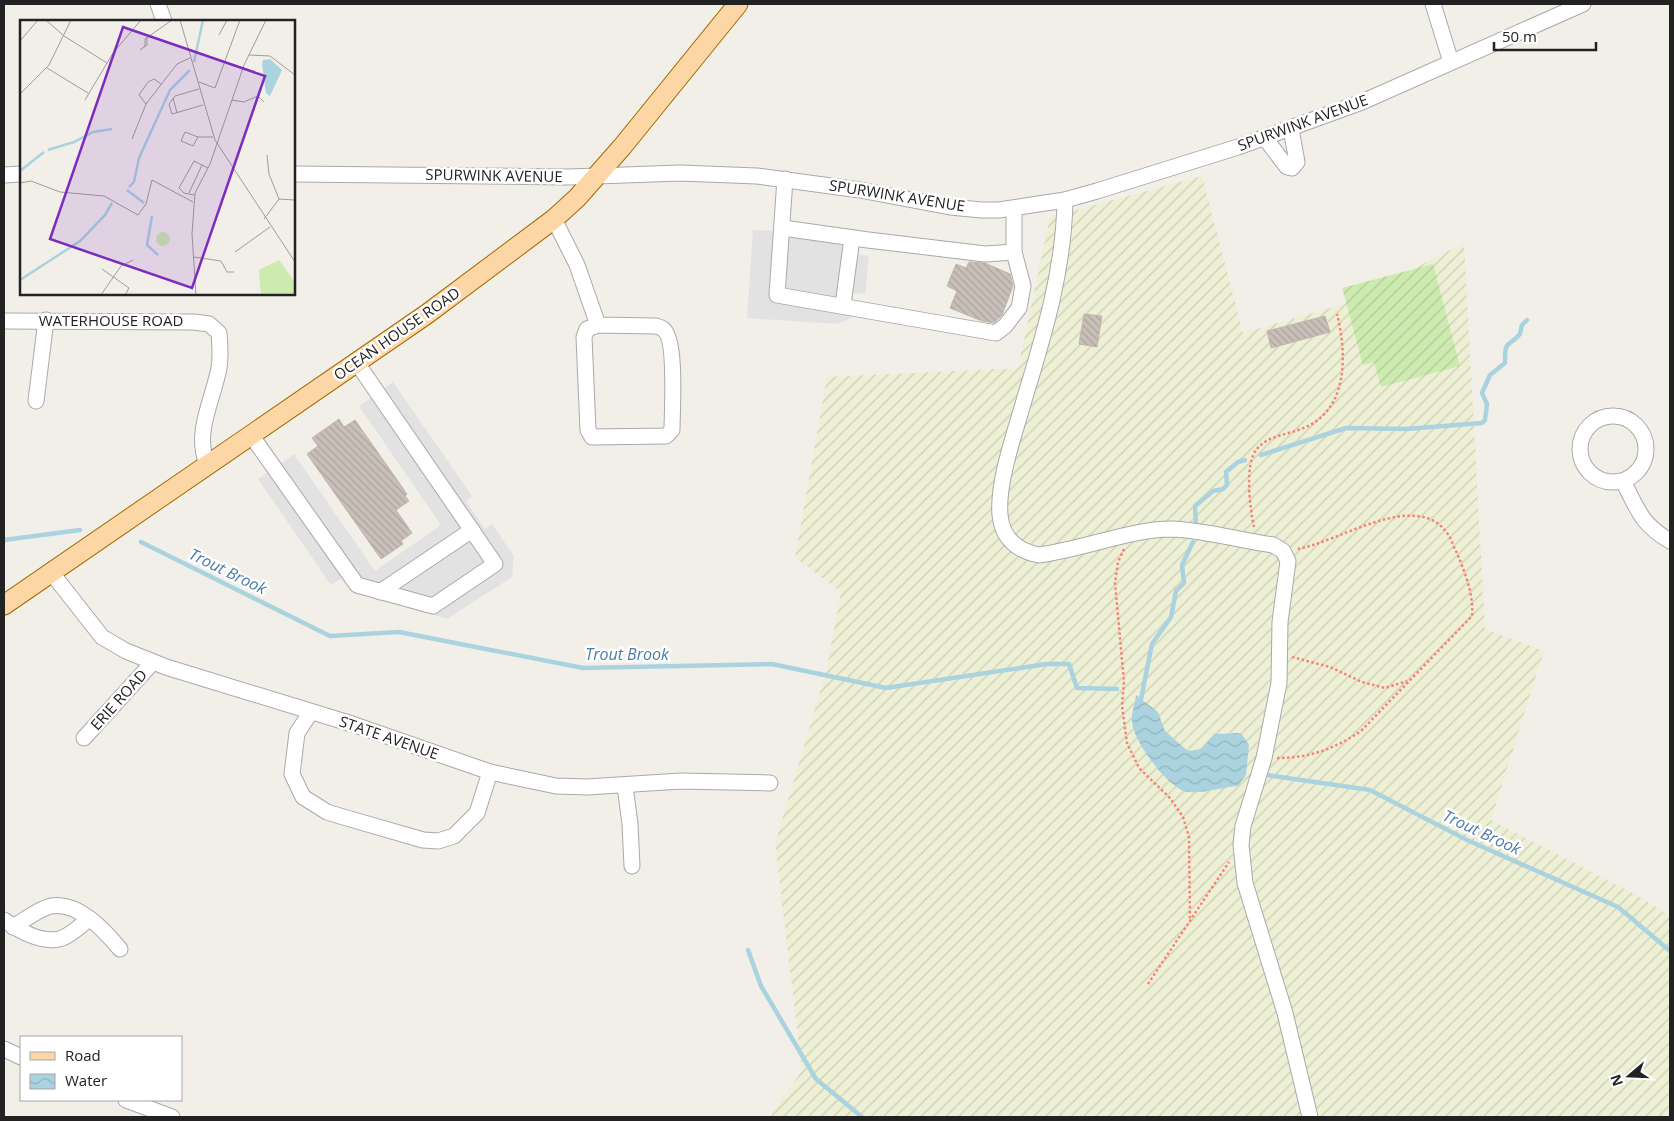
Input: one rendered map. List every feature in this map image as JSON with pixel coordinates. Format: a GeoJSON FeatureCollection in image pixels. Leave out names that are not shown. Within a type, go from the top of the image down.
{"type":"FeatureCollection","features":[{"type":"Feature","properties":{"kind":"main road","name":"OCEAN HOUSE ROAD"},"geometry":{"type":"LineString","coordinates":[[4,605],[435,308],[554,219],[577,198],[678,80],[738,4]]}},
{"type":"Feature","properties":{"kind":"street"},"geometry":{"type":"LineString","coordinates":[[158,4],[164,20]]}},
{"type":"Feature","properties":{"kind":"street"},"geometry":{"type":"LineString","coordinates":[[1433,4],[1451,62]]}},
{"type":"Feature","properties":{"kind":"street","name":"SPURWINK AVENUE"},"geometry":{"type":"LineString","coordinates":[[295,174],[595,176],[680,173],[785,179],[950,208],[982,210],[1014,208],[1065,200],[1291,130],[1362,102],[1584,4]]}},
{"type":"Feature","properties":{"kind":"street"},"geometry":{"type":"LineString","coordinates":[[1265,138],[1288,167],[1292,168],[1298,162],[1291,130]]}},
{"type":"Feature","properties":{"kind":"street"},"geometry":{"type":"LineString","coordinates":[[4,175],[20,174]]}},
{"type":"Feature","properties":{"kind":"street"},"geometry":{"type":"LineString","coordinates":[[785,179],[777,295],[996,333],[1005,326],[1019,308],[1023,286],[1014,252],[1014,208]]}},
{"type":"Feature","properties":{"kind":"street"},"geometry":{"type":"LineString","coordinates":[[1065,200],[1064,230],[1050,314],[1009,452],[1001,497],[1000,516],[1011,542],[1023,552],[1039,555],[1170,529],[1273,545],[1283,550],[1288,562],[1280,622],[1279,683],[1264,758],[1243,826],[1240,845],[1245,883],[1284,1013],[1310,1117]]}},
{"type":"Feature","properties":{"kind":"street"},"geometry":{"type":"LineString","coordinates":[[554,219],[577,265],[598,325]]}},
{"type":"Feature","properties":{"kind":"street"},"geometry":{"type":"LineString","coordinates":[[783,228],[986,254],[1014,252]]}},
{"type":"Feature","properties":{"kind":"street"},"geometry":{"type":"LineString","coordinates":[[843,305],[852,238]]}},
{"type":"Feature","properties":{"kind":"street"},"geometry":{"type":"LineString","coordinates":[[36,401],[46,320]]}},
{"type":"Feature","properties":{"kind":"street","name":"WATERHOUSE ROAD"},"geometry":{"type":"LineString","coordinates":[[4,321],[194,322],[208,324],[219,333],[221,356],[205,416],[202,442],[207,464]]}},
{"type":"Feature","properties":{"kind":"street"},"geometry":{"type":"LineString","coordinates":[[598,325],[656,326],[664,329],[669,336],[672,350],[672,430],[666,436],[592,437],[588,430],[584,337],[587,329],[598,325]]}},
{"type":"Feature","properties":{"kind":"street"},"geometry":{"type":"LineString","coordinates":[[251,435],[357,586],[433,606],[464,586],[495,564],[357,362]]}},
{"type":"Feature","properties":{"kind":"street"},"geometry":{"type":"LineString","coordinates":[[1612,415],[1628,418],[1639,427],[1646,438],[1645,462],[1639,471],[1624,481],[1600,480],[1583,464],[1580,453],[1580,441],[1586,429],[1596,420],[1612,415]]}},
{"type":"Feature","properties":{"kind":"street"},"geometry":{"type":"LineString","coordinates":[[1624,481],[1644,522],[1670,541]]}},
{"type":"Feature","properties":{"kind":"street"},"geometry":{"type":"LineString","coordinates":[[380,592],[472,530]]}},
{"type":"Feature","properties":{"kind":"street","name":"STATE AVENUE"},"geometry":{"type":"LineString","coordinates":[[51,572],[102,637],[113,645],[153,662],[490,772],[556,786],[625,786],[681,780],[770,784]]}},
{"type":"Feature","properties":{"kind":"street","name":"ERIE ROAD"},"geometry":{"type":"LineString","coordinates":[[84,738],[153,662]]}},
{"type":"Feature","properties":{"kind":"street"},"geometry":{"type":"LineString","coordinates":[[311,712],[297,733],[292,774],[303,797],[327,812],[423,840],[438,841],[454,836],[477,813],[490,772]]}},
{"type":"Feature","properties":{"kind":"street"},"geometry":{"type":"LineString","coordinates":[[625,786],[630,824],[632,866]]}},
{"type":"Feature","properties":{"kind":"street"},"geometry":{"type":"LineString","coordinates":[[9,923],[50,906],[66,906],[89,919],[120,949]]}},
{"type":"Feature","properties":{"kind":"street"},"geometry":{"type":"LineString","coordinates":[[9,923],[44,938],[60,939],[89,919]]}},
{"type":"Feature","properties":{"kind":"street"},"geometry":{"type":"LineString","coordinates":[[4,1049],[20,1056]]}},
{"type":"Feature","properties":{"kind":"street"},"geometry":{"type":"LineString","coordinates":[[129,1101],[172,1117]]}},
{"type":"Feature","properties":{"kind":"path"},"geometry":{"type":"LineString","coordinates":[[1259,543],[1252,516],[1250,471],[1252,456],[1257,448],[1267,440],[1314,424],[1324,416],[1334,399],[1343,362],[1344,342],[1337,314]]}},
{"type":"Feature","properties":{"kind":"path"},"geometry":{"type":"LineString","coordinates":[[1264,758],[1302,758],[1321,753],[1344,742],[1361,730],[1472,616],[1473,604],[1449,535],[1428,518],[1399,516],[1382,519],[1311,547],[1283,550]]}},
{"type":"Feature","properties":{"kind":"path"},"geometry":{"type":"LineString","coordinates":[[1129,536],[1118,562],[1115,583],[1124,682],[1122,706],[1127,743],[1139,768],[1170,798],[1184,817],[1189,837],[1190,920]]}},
{"type":"Feature","properties":{"kind":"path"},"geometry":{"type":"LineString","coordinates":[[1279,655],[1330,667],[1362,682],[1385,688],[1409,680]]}},
{"type":"Feature","properties":{"kind":"path"},"geometry":{"type":"LineString","coordinates":[[1148,984],[1240,845]]}},
{"type":"Feature","properties":{"kind":"green space"},"geometry":{"type":"Polygon","coordinates":[[[1202,176],[1243,333],[1344,304],[1464,243],[1485,629],[1544,651],[1491,820],[1640,897],[1670,916],[1670,1117],[771,1117],[772,1112],[802,1071],[775,844],[826,672],[841,592],[795,557],[827,377],[1018,368],[1050,217],[1202,176]]]}},
{"type":"Feature","properties":{"kind":"green space"},"geometry":{"type":"Polygon","coordinates":[[[1433,264],[1460,366],[1381,387],[1374,362],[1363,365],[1342,288],[1433,264]]]}},
{"type":"Feature","properties":{"kind":"shaded area"},"geometry":{"type":"Polygon","coordinates":[[[793,226],[860,233],[858,254],[869,256],[865,294],[853,293],[851,318],[837,324],[747,318],[753,230],[774,231],[793,226]]]}},
{"type":"Feature","properties":{"kind":"shaded area"},"geometry":{"type":"Polygon","coordinates":[[[393,382],[472,496],[466,501],[485,529],[492,524],[514,556],[512,577],[447,619],[351,591],[342,578],[331,585],[258,479],[294,454],[375,571],[441,525],[359,406],[393,382]]]}},
{"type":"Feature","properties":{"kind":"water"},"geometry":{"type":"Polygon","coordinates":[[[1136,695],[1158,712],[1165,731],[1188,751],[1201,749],[1214,734],[1241,733],[1249,745],[1246,775],[1238,786],[1188,792],[1171,783],[1153,763],[1138,741],[1132,722],[1136,695]]]}},
{"type":"Feature","properties":{"kind":"building"},"geometry":{"type":"Polygon","coordinates":[[[969,262],[985,263],[1010,274],[1013,286],[1002,315],[994,323],[982,321],[950,308],[957,291],[947,286],[956,264],[966,268],[969,262]]]}},
{"type":"Feature","properties":{"kind":"building"},"geometry":{"type":"Polygon","coordinates":[[[1084,314],[1102,316],[1097,347],[1079,344],[1084,314]]]}},
{"type":"Feature","properties":{"kind":"building"},"geometry":{"type":"Polygon","coordinates":[[[1325,316],[1330,332],[1271,348],[1267,331],[1325,316]]]}},
{"type":"Feature","properties":{"kind":"building"},"geometry":{"type":"Polygon","coordinates":[[[339,419],[344,427],[355,420],[407,494],[405,496],[409,501],[396,510],[412,533],[401,541],[403,544],[381,559],[307,454],[318,446],[312,438],[339,419]]]}},
{"type":"Feature","properties":{"kind":"waterway"},"geometry":{"type":"LineString","coordinates":[[1261,455],[1346,428],[1406,429],[1482,423],[1485,420],[1487,404],[1482,393],[1490,375],[1505,363],[1506,347],[1520,334],[1522,325],[1527,320]]}},
{"type":"Feature","properties":{"kind":"waterway"},"geometry":{"type":"LineString","coordinates":[[1196,525],[1195,506],[1213,491],[1223,489],[1227,485],[1226,472],[1238,462],[1245,460]]}},
{"type":"Feature","properties":{"kind":"waterway","name":"Trout Brook"},"geometry":{"type":"LineString","coordinates":[[4,540],[80,530]]}},
{"type":"Feature","properties":{"kind":"waterway","name":"Trout Brook"},"geometry":{"type":"LineString","coordinates":[[141,542],[330,636],[399,632],[583,668],[772,664],[886,688],[1047,664],[1069,664],[1077,688],[1117,689]]}},
{"type":"Feature","properties":{"kind":"waterway"},"geometry":{"type":"LineString","coordinates":[[1141,699],[1152,644],[1171,617],[1176,591],[1184,583],[1182,565],[1193,542]]}},
{"type":"Feature","properties":{"kind":"waterway","name":"Trout Brook"},"geometry":{"type":"LineString","coordinates":[[1267,775],[1370,790],[1467,840],[1618,907],[1670,951]]}},
{"type":"Feature","properties":{"kind":"waterway"},"geometry":{"type":"LineString","coordinates":[[748,950],[761,986],[816,1079],[862,1117]]}}]}
